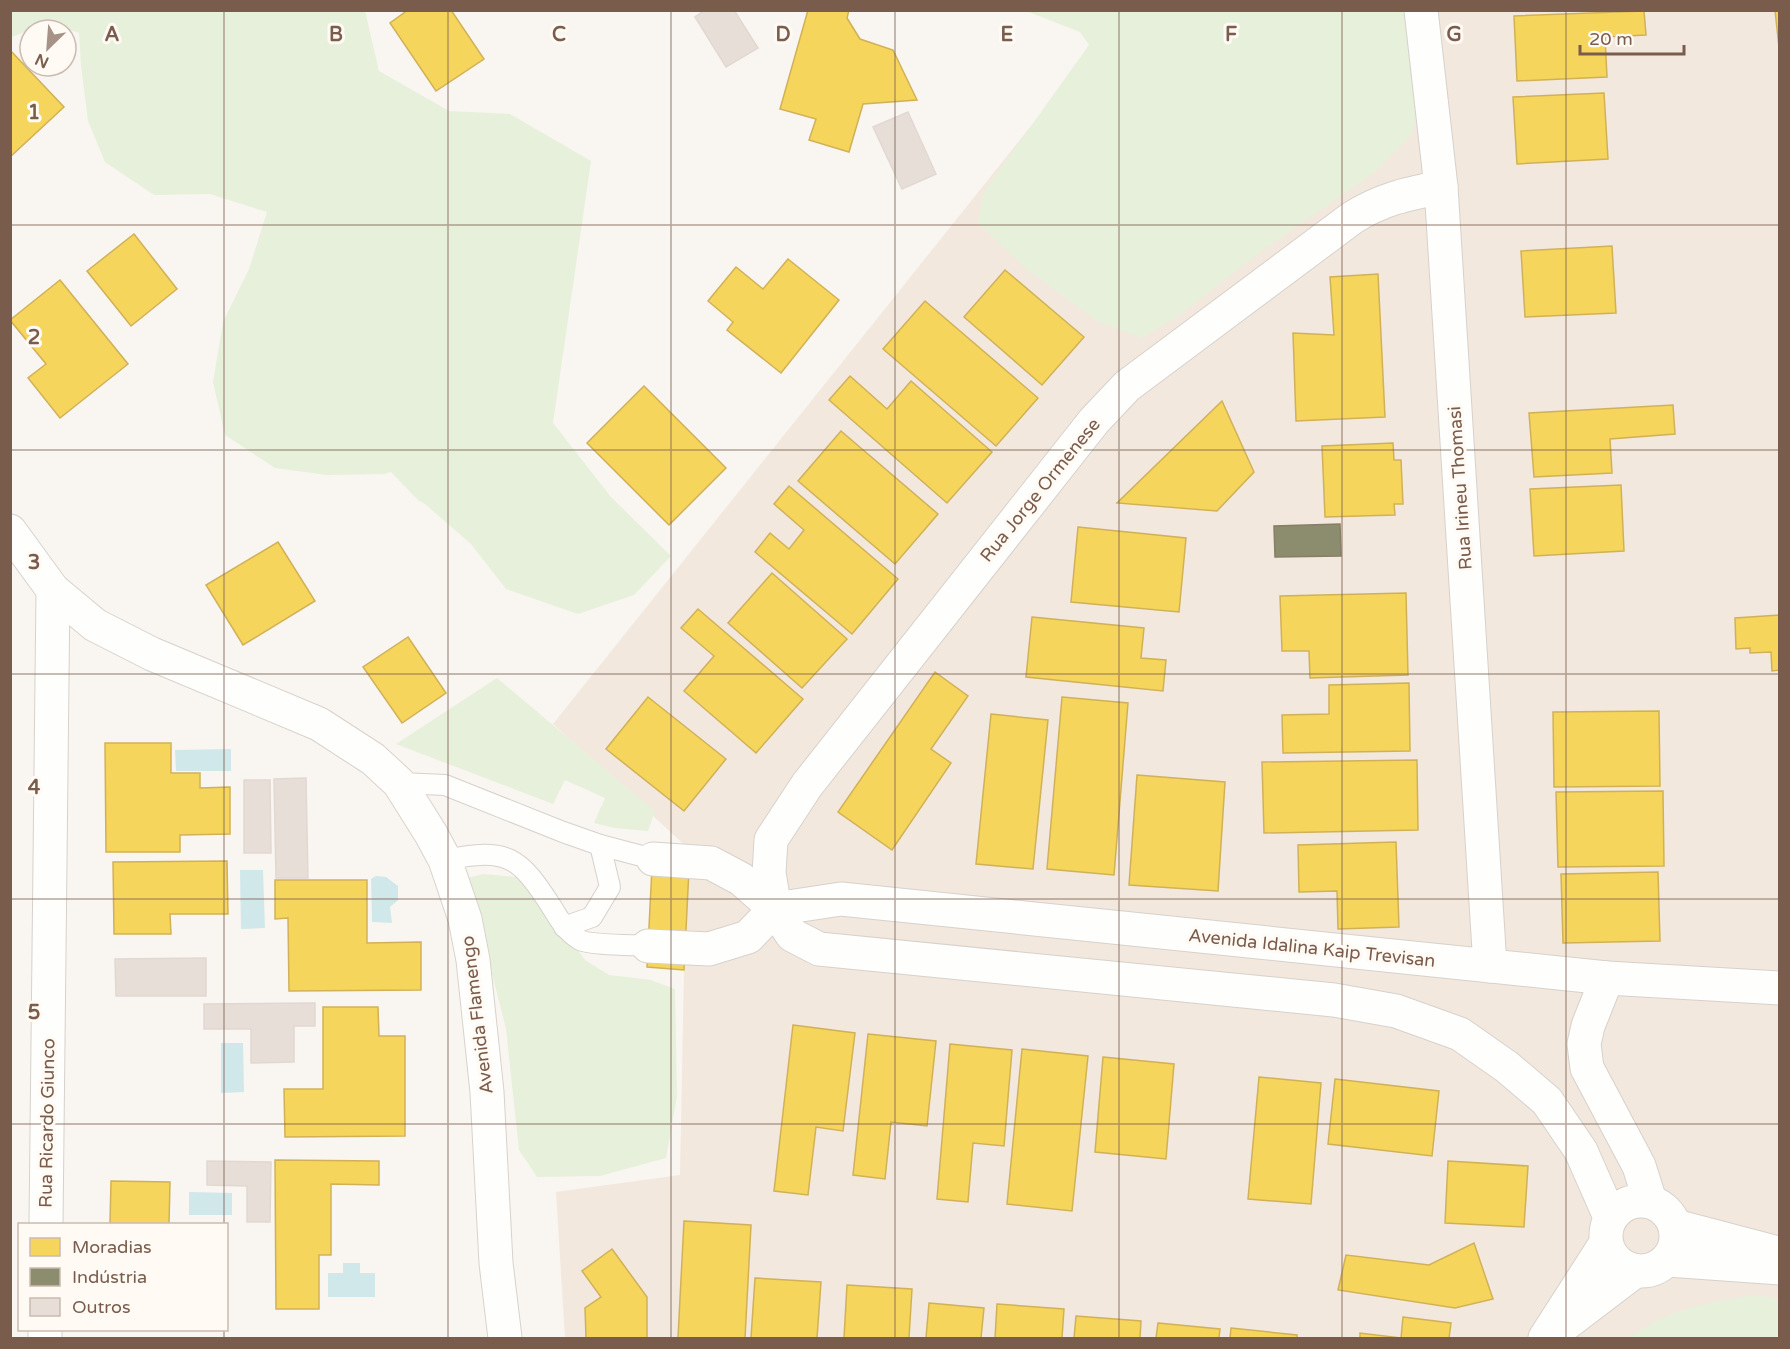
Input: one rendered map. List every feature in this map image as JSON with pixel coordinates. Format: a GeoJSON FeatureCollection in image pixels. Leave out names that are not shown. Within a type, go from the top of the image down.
{"type":"FeatureCollection","features":[{"type":"Feature","properties":{"kind":"street","name":"Rua Irineu Thomasi"},"geometry":{"type":"LineString","coordinates":[[1421,10],[1441,187],[1490,966]]}},
{"type":"Feature","properties":{"kind":"street","name":"Rua Jorge Ormenese"},"geometry":{"type":"LineString","coordinates":[[775,909],[770,873],[771,840],[795,803],[1102,413],[1127,386],[1352,218],[1373,205],[1441,187]]}},
{"type":"Feature","properties":{"kind":"street","name":"Avenida Flamengo"},"geometry":{"type":"LineString","coordinates":[[10,531],[53,590],[95,625],[152,654],[319,724],[373,759],[399,783],[445,860],[465,919],[479,1004],[487,1092],[496,1263],[505,1338]]}},
{"type":"Feature","properties":{"kind":"street","name":"Rua Ricardo Giunco"},"geometry":{"type":"LineString","coordinates":[[46,1223],[53,590]]}},
{"type":"Feature","properties":{"kind":"street"},"geometry":{"type":"LineString","coordinates":[[653,859],[711,863],[741,879],[775,909],[792,935],[819,949],[1334,1000],[1396,1011],[1460,1034],[1507,1067],[1547,1101],[1581,1151],[1608,1230],[1611,1255],[1619,1264],[1635,1271],[1653,1270],[1668,1260],[1676,1245],[1677,1232],[1670,1215],[1663,1207],[1650,1202],[1635,1201],[1620,1206],[1608,1230],[1546,1338]]}},
{"type":"Feature","properties":{"kind":"street","name":"Avenida Idalina Kaip Trevisan"},"geometry":{"type":"LineString","coordinates":[[775,909],[841,899],[1607,978],[1779,988]]}},
{"type":"Feature","properties":{"kind":"street"},"geometry":{"type":"LineString","coordinates":[[648,946],[709,949],[748,937],[775,909]]}},
{"type":"Feature","properties":{"kind":"street"},"geometry":{"type":"LineString","coordinates":[[1607,978],[1588,1026],[1584,1044],[1587,1068],[1640,1167],[1650,1202]]}},
{"type":"Feature","properties":{"kind":"street"},"geometry":{"type":"LineString","coordinates":[[1675,1226],[1779,1253]]}},
{"type":"Feature","properties":{"kind":"street"},"geometry":{"type":"LineString","coordinates":[[1668,1260],[1779,1268]]}},
{"type":"Feature","properties":{"kind":"street"},"geometry":{"type":"LineString","coordinates":[[1546,1338],[1635,1271]]}},
{"type":"Feature","properties":{"kind":"lane"},"geometry":{"type":"LineString","coordinates":[[399,783],[445,785],[600,845],[653,859]]}},
{"type":"Feature","properties":{"kind":"lane"},"geometry":{"type":"LineString","coordinates":[[564,927],[592,917],[610,886],[600,845]]}},
{"type":"Feature","properties":{"kind":"lane"},"geometry":{"type":"LineString","coordinates":[[445,860],[473,854],[498,856],[517,862],[535,881],[564,927],[582,941],[648,946]]}},
{"type":"Feature","properties":{"kind":"shaded area"},"geometry":{"type":"Polygon","coordinates":[[[1123,11],[1779,11],[1779,1338],[565,1338],[556,1192],[680,1175],[684,970],[647,967],[653,847],[689,849],[553,724],[1123,11]]]}},
{"type":"Feature","properties":{"kind":"green space"},"geometry":{"type":"Polygon","coordinates":[[[11,10],[365,11],[379,71],[449,111],[510,114],[591,161],[553,423],[611,497],[671,556],[634,595],[578,614],[506,589],[471,544],[418,500],[391,472],[327,475],[275,468],[225,435],[213,382],[223,322],[249,269],[267,212],[210,194],[154,195],[105,162],[88,121],[78,18],[18,18],[18,34],[11,37],[11,10]]]}},
{"type":"Feature","properties":{"kind":"green space"},"geometry":{"type":"Polygon","coordinates":[[[1026,11],[1411,11],[1421,98],[1411,136],[1375,172],[1256,255],[1178,316],[1141,338],[1097,321],[1024,267],[978,223],[983,193],[1089,45],[1080,32],[1026,11]]]}},
{"type":"Feature","properties":{"kind":"green space"},"geometry":{"type":"Polygon","coordinates":[[[497,678],[655,811],[648,831],[615,828],[594,823],[605,798],[565,780],[553,804],[396,744],[497,678]]]}},
{"type":"Feature","properties":{"kind":"green space"},"geometry":{"type":"Polygon","coordinates":[[[483,874],[517,877],[537,894],[585,960],[609,975],[651,980],[675,989],[677,1096],[666,1158],[600,1176],[537,1177],[519,1150],[506,1029],[468,878],[483,874]]]}},
{"type":"Feature","properties":{"kind":"green space"},"geometry":{"type":"Polygon","coordinates":[[[1757,1295],[1779,1299],[1779,1338],[1630,1338],[1644,1328],[1675,1313],[1707,1304],[1757,1295]]]}},
{"type":"Feature","properties":{"kind":"water"},"geometry":{"type":"Polygon","coordinates":[[[231,749],[231,771],[176,771],[175,750],[231,749]]]}},
{"type":"Feature","properties":{"kind":"water"},"geometry":{"type":"Polygon","coordinates":[[[240,870],[263,870],[265,928],[241,929],[240,870]]]}},
{"type":"Feature","properties":{"kind":"water"},"geometry":{"type":"Polygon","coordinates":[[[376,876],[386,877],[398,886],[398,900],[390,907],[392,923],[372,922],[371,879],[376,876]]]}},
{"type":"Feature","properties":{"kind":"water"},"geometry":{"type":"Polygon","coordinates":[[[221,1043],[243,1043],[244,1092],[221,1093],[221,1043]]]}},
{"type":"Feature","properties":{"kind":"water"},"geometry":{"type":"Polygon","coordinates":[[[189,1192],[232,1193],[232,1215],[189,1215],[189,1192]]]}},
{"type":"Feature","properties":{"kind":"water"},"geometry":{"type":"Polygon","coordinates":[[[343,1263],[360,1263],[360,1273],[375,1273],[375,1297],[328,1297],[328,1273],[343,1273],[343,1263]]]}},
{"type":"Feature","properties":{"kind":"building: Moradias"},"geometry":{"type":"Polygon","coordinates":[[[408,10],[451,10],[484,59],[436,91],[390,23],[408,10]]]}},
{"type":"Feature","properties":{"kind":"building: Moradias"},"geometry":{"type":"Polygon","coordinates":[[[808,10],[849,10],[847,18],[860,39],[893,50],[917,100],[863,104],[849,152],[809,140],[816,119],[780,109],[808,10]]]}},
{"type":"Feature","properties":{"kind":"building: Moradias"},"geometry":{"type":"Polygon","coordinates":[[[1775,10],[1780,10],[1780,57],[1775,10]]]}},
{"type":"Feature","properties":{"kind":"building: Moradias"},"geometry":{"type":"Polygon","coordinates":[[[1644,11],[1646,35],[1605,37],[1607,77],[1517,81],[1514,16],[1644,11]]]}},
{"type":"Feature","properties":{"kind":"building: Moradias"},"geometry":{"type":"Polygon","coordinates":[[[10,50],[18,58],[18,78],[37,78],[64,107],[10,157],[10,50]]]}},
{"type":"Feature","properties":{"kind":"building: Moradias"},"geometry":{"type":"Polygon","coordinates":[[[1604,93],[1608,159],[1517,164],[1513,97],[1604,93]]]}},
{"type":"Feature","properties":{"kind":"building: Moradias"},"geometry":{"type":"Polygon","coordinates":[[[134,234],[177,289],[131,326],[87,271],[134,234]]]}},
{"type":"Feature","properties":{"kind":"building: Moradias"},"geometry":{"type":"Polygon","coordinates":[[[1612,246],[1616,313],[1525,317],[1521,251],[1612,246]]]}},
{"type":"Feature","properties":{"kind":"building: Moradias"},"geometry":{"type":"Polygon","coordinates":[[[788,259],[839,300],[781,373],[727,330],[733,322],[708,301],[736,267],[763,289],[788,259]]]}},
{"type":"Feature","properties":{"kind":"building: Moradias"},"geometry":{"type":"Polygon","coordinates":[[[1005,270],[1084,337],[1042,385],[964,317],[1005,270]]]}},
{"type":"Feature","properties":{"kind":"building: Moradias"},"geometry":{"type":"Polygon","coordinates":[[[1378,274],[1385,417],[1296,421],[1293,333],[1334,335],[1330,277],[1378,274]]]}},
{"type":"Feature","properties":{"kind":"building: Moradias"},"geometry":{"type":"Polygon","coordinates":[[[60,280],[128,364],[60,418],[28,378],[46,364],[10,320],[60,280]]]}},
{"type":"Feature","properties":{"kind":"building: Moradias"},"geometry":{"type":"Polygon","coordinates":[[[925,301],[1038,398],[996,446],[883,349],[925,301]]]}},
{"type":"Feature","properties":{"kind":"building: Moradias"},"geometry":{"type":"Polygon","coordinates":[[[850,376],[887,409],[911,381],[992,452],[947,503],[829,400],[850,376]]]}},
{"type":"Feature","properties":{"kind":"building: Moradias"},"geometry":{"type":"Polygon","coordinates":[[[644,386],[726,468],[669,525],[587,443],[644,386]]]}},
{"type":"Feature","properties":{"kind":"building: Moradias"},"geometry":{"type":"Polygon","coordinates":[[[1222,401],[1254,472],[1217,511],[1117,503],[1222,401]]]}},
{"type":"Feature","properties":{"kind":"building: Moradias"},"geometry":{"type":"Polygon","coordinates":[[[1673,405],[1675,434],[1610,439],[1612,473],[1534,477],[1529,413],[1673,405]]]}},
{"type":"Feature","properties":{"kind":"building: Moradias"},"geometry":{"type":"Polygon","coordinates":[[[841,431],[938,514],[895,564],[798,481],[841,431]]]}},
{"type":"Feature","properties":{"kind":"building: Moradias"},"geometry":{"type":"Polygon","coordinates":[[[1393,443],[1394,460],[1401,460],[1403,504],[1394,504],[1395,515],[1325,517],[1322,446],[1393,443]]]}},
{"type":"Feature","properties":{"kind":"building: Moradias"},"geometry":{"type":"Polygon","coordinates":[[[1621,485],[1624,551],[1534,556],[1530,489],[1621,485]]]}},
{"type":"Feature","properties":{"kind":"building: Moradias"},"geometry":{"type":"Polygon","coordinates":[[[789,486],[898,579],[852,634],[755,552],[770,533],[789,549],[804,530],[774,504],[789,486]]]}},
{"type":"Feature","properties":{"kind":"building: Moradias"},"geometry":{"type":"Polygon","coordinates":[[[1078,527],[1186,538],[1179,612],[1071,602],[1078,527]]]}},
{"type":"Feature","properties":{"kind":"building: Moradias"},"geometry":{"type":"Polygon","coordinates":[[[278,542],[315,601],[243,645],[206,585],[278,542]]]}},
{"type":"Feature","properties":{"kind":"building: Moradias"},"geometry":{"type":"Polygon","coordinates":[[[772,573],[847,639],[802,688],[728,623],[772,573]]]}},
{"type":"Feature","properties":{"kind":"building: Moradias"},"geometry":{"type":"Polygon","coordinates":[[[1406,593],[1408,675],[1310,678],[1309,651],[1282,651],[1280,596],[1406,593]]]}},
{"type":"Feature","properties":{"kind":"building: Moradias"},"geometry":{"type":"Polygon","coordinates":[[[698,609],[803,699],[756,753],[684,691],[714,656],[681,628],[698,609]]]}},
{"type":"Feature","properties":{"kind":"building: Moradias"},"geometry":{"type":"Polygon","coordinates":[[[1780,615],[1780,670],[1772,671],[1771,652],[1750,653],[1750,648],[1736,649],[1735,618],[1780,615]]]}},
{"type":"Feature","properties":{"kind":"building: Moradias"},"geometry":{"type":"Polygon","coordinates":[[[1032,617],[1144,628],[1141,658],[1166,660],[1163,691],[1026,677],[1032,617]]]}},
{"type":"Feature","properties":{"kind":"building: Moradias"},"geometry":{"type":"Polygon","coordinates":[[[408,637],[446,693],[402,723],[363,667],[408,637]]]}},
{"type":"Feature","properties":{"kind":"building: Moradias"},"geometry":{"type":"Polygon","coordinates":[[[935,672],[968,696],[931,749],[951,763],[892,850],[838,812],[935,672]]]}},
{"type":"Feature","properties":{"kind":"building: Moradias"},"geometry":{"type":"Polygon","coordinates":[[[1409,683],[1410,751],[1283,753],[1282,715],[1329,714],[1329,685],[1409,683]]]}},
{"type":"Feature","properties":{"kind":"building: Moradias"},"geometry":{"type":"Polygon","coordinates":[[[648,697],[726,759],[684,811],[606,749],[648,697]]]}},
{"type":"Feature","properties":{"kind":"building: Moradias"},"geometry":{"type":"Polygon","coordinates":[[[1062,697],[1128,703],[1114,875],[1047,869],[1062,697]]]}},
{"type":"Feature","properties":{"kind":"building: Moradias"},"geometry":{"type":"Polygon","coordinates":[[[1659,711],[1660,786],[1554,787],[1553,712],[1659,711]]]}},
{"type":"Feature","properties":{"kind":"building: Moradias"},"geometry":{"type":"Polygon","coordinates":[[[991,714],[1048,720],[1033,869],[976,864],[991,714]]]}},
{"type":"Feature","properties":{"kind":"building: Moradias"},"geometry":{"type":"Polygon","coordinates":[[[105,743],[171,743],[171,773],[200,773],[200,788],[230,787],[230,834],[180,835],[180,852],[106,852],[105,743]]]}},
{"type":"Feature","properties":{"kind":"building: Moradias"},"geometry":{"type":"Polygon","coordinates":[[[1417,760],[1418,830],[1264,833],[1262,762],[1417,760]]]}},
{"type":"Feature","properties":{"kind":"building: Moradias"},"geometry":{"type":"Polygon","coordinates":[[[1137,775],[1225,782],[1218,891],[1129,885],[1137,775]]]}},
{"type":"Feature","properties":{"kind":"building: Moradias"},"geometry":{"type":"Polygon","coordinates":[[[1663,791],[1664,866],[1558,867],[1556,792],[1663,791]]]}},
{"type":"Feature","properties":{"kind":"building: Moradias"},"geometry":{"type":"Polygon","coordinates":[[[1396,842],[1399,927],[1338,929],[1337,891],[1299,892],[1298,845],[1396,842]]]}},
{"type":"Feature","properties":{"kind":"building: Moradias"},"geometry":{"type":"Polygon","coordinates":[[[653,847],[690,849],[684,970],[647,967],[653,847]]]}},
{"type":"Feature","properties":{"kind":"building: Moradias"},"geometry":{"type":"Polygon","coordinates":[[[227,861],[228,914],[170,914],[171,934],[114,934],[113,862],[227,861]]]}},
{"type":"Feature","properties":{"kind":"building: Moradias"},"geometry":{"type":"Polygon","coordinates":[[[1658,872],[1660,941],[1563,943],[1561,874],[1658,872]]]}},
{"type":"Feature","properties":{"kind":"building: Moradias"},"geometry":{"type":"Polygon","coordinates":[[[275,880],[367,880],[367,943],[421,942],[421,990],[289,991],[288,918],[275,919],[275,880]]]}},
{"type":"Feature","properties":{"kind":"building: Moradias"},"geometry":{"type":"Polygon","coordinates":[[[323,1007],[378,1007],[379,1036],[405,1036],[405,1136],[285,1137],[284,1089],[323,1089],[323,1007]]]}},
{"type":"Feature","properties":{"kind":"building: Moradias"},"geometry":{"type":"Polygon","coordinates":[[[793,1025],[855,1033],[843,1131],[816,1127],[808,1195],[774,1191],[793,1025]]]}},
{"type":"Feature","properties":{"kind":"building: Moradias"},"geometry":{"type":"Polygon","coordinates":[[[868,1034],[936,1041],[927,1126],[891,1122],[885,1179],[853,1175],[868,1034]]]}},
{"type":"Feature","properties":{"kind":"building: Moradias"},"geometry":{"type":"Polygon","coordinates":[[[950,1044],[1012,1050],[1004,1146],[973,1143],[968,1202],[937,1199],[950,1044]]]}},
{"type":"Feature","properties":{"kind":"building: Moradias"},"geometry":{"type":"Polygon","coordinates":[[[1022,1049],[1088,1056],[1072,1211],[1007,1204],[1022,1049]]]}},
{"type":"Feature","properties":{"kind":"building: Moradias"},"geometry":{"type":"Polygon","coordinates":[[[1103,1057],[1174,1064],[1166,1159],[1095,1152],[1103,1057]]]}},
{"type":"Feature","properties":{"kind":"building: Moradias"},"geometry":{"type":"Polygon","coordinates":[[[1259,1077],[1321,1083],[1311,1204],[1248,1199],[1259,1077]]]}},
{"type":"Feature","properties":{"kind":"building: Moradias"},"geometry":{"type":"Polygon","coordinates":[[[1335,1079],[1439,1091],[1432,1156],[1328,1144],[1335,1079]]]}},
{"type":"Feature","properties":{"kind":"building: Moradias"},"geometry":{"type":"Polygon","coordinates":[[[275,1160],[379,1161],[379,1185],[331,1184],[331,1255],[319,1255],[319,1309],[276,1309],[275,1160]]]}},
{"type":"Feature","properties":{"kind":"building: Moradias"},"geometry":{"type":"Polygon","coordinates":[[[1448,1161],[1528,1166],[1524,1227],[1445,1223],[1448,1161]]]}},
{"type":"Feature","properties":{"kind":"building: Moradias"},"geometry":{"type":"Polygon","coordinates":[[[111,1181],[170,1182],[169,1223],[110,1223],[111,1181]]]}},
{"type":"Feature","properties":{"kind":"building: Moradias"},"geometry":{"type":"Polygon","coordinates":[[[684,1221],[751,1225],[745,1338],[678,1338],[684,1221]]]}},
{"type":"Feature","properties":{"kind":"building: Moradias"},"geometry":{"type":"Polygon","coordinates":[[[1474,1243],[1493,1299],[1455,1308],[1338,1290],[1346,1255],[1429,1265],[1474,1243]]]}},
{"type":"Feature","properties":{"kind":"building: Moradias"},"geometry":{"type":"Polygon","coordinates":[[[612,1249],[647,1297],[647,1338],[586,1338],[585,1308],[601,1297],[582,1271],[612,1249]]]}},
{"type":"Feature","properties":{"kind":"building: Moradias"},"geometry":{"type":"Polygon","coordinates":[[[755,1278],[821,1282],[817,1338],[751,1338],[755,1278]]]}},
{"type":"Feature","properties":{"kind":"building: Moradias"},"geometry":{"type":"Polygon","coordinates":[[[847,1285],[912,1289],[909,1338],[844,1338],[847,1285]]]}},
{"type":"Feature","properties":{"kind":"building: Moradias"},"geometry":{"type":"Polygon","coordinates":[[[929,1303],[984,1308],[981,1338],[926,1338],[929,1303]]]}},
{"type":"Feature","properties":{"kind":"building: Moradias"},"geometry":{"type":"Polygon","coordinates":[[[997,1304],[1064,1309],[1062,1338],[995,1338],[997,1304]]]}},
{"type":"Feature","properties":{"kind":"building: Moradias"},"geometry":{"type":"Polygon","coordinates":[[[1076,1316],[1141,1321],[1140,1338],[1074,1338],[1076,1316]]]}},
{"type":"Feature","properties":{"kind":"building: Moradias"},"geometry":{"type":"Polygon","coordinates":[[[1403,1317],[1451,1323],[1449,1338],[1401,1338],[1403,1317]]]}},
{"type":"Feature","properties":{"kind":"building: Moradias"},"geometry":{"type":"Polygon","coordinates":[[[1158,1323],[1220,1329],[1219,1338],[1156,1338],[1158,1323]]]}},
{"type":"Feature","properties":{"kind":"building: Moradias"},"geometry":{"type":"Polygon","coordinates":[[[1231,1328],[1297,1335],[1297,1338],[1230,1338],[1231,1328]]]}},
{"type":"Feature","properties":{"kind":"building: Moradias"},"geometry":{"type":"Polygon","coordinates":[[[1360,1333],[1401,1338],[1360,1338],[1360,1333]]]}},
{"type":"Feature","properties":{"kind":"building: Indústria"},"geometry":{"type":"Polygon","coordinates":[[[1340,524],[1341,556],[1275,557],[1274,526],[1340,524]]]}},
{"type":"Feature","properties":{"kind":"building: Outros"},"geometry":{"type":"Polygon","coordinates":[[[705,10],[734,10],[758,48],[726,67],[695,17],[705,10]]]}},
{"type":"Feature","properties":{"kind":"building: Outros"},"geometry":{"type":"Polygon","coordinates":[[[908,112],[936,174],[902,189],[873,127],[908,112]]]}},
{"type":"Feature","properties":{"kind":"building: Outros"},"geometry":{"type":"Polygon","coordinates":[[[306,778],[308,878],[276,878],[274,779],[306,778]]]}},
{"type":"Feature","properties":{"kind":"building: Outros"},"geometry":{"type":"Polygon","coordinates":[[[244,780],[270,780],[271,853],[244,853],[244,780]]]}},
{"type":"Feature","properties":{"kind":"building: Outros"},"geometry":{"type":"Polygon","coordinates":[[[206,958],[206,996],[116,996],[115,959],[206,958]]]}},
{"type":"Feature","properties":{"kind":"building: Outros"},"geometry":{"type":"Polygon","coordinates":[[[315,1003],[315,1026],[294,1026],[294,1062],[251,1063],[251,1029],[204,1029],[204,1004],[315,1003]]]}},
{"type":"Feature","properties":{"kind":"building: Outros"},"geometry":{"type":"Polygon","coordinates":[[[207,1161],[271,1162],[270,1222],[247,1222],[247,1186],[207,1185],[207,1161]]]}}]}
